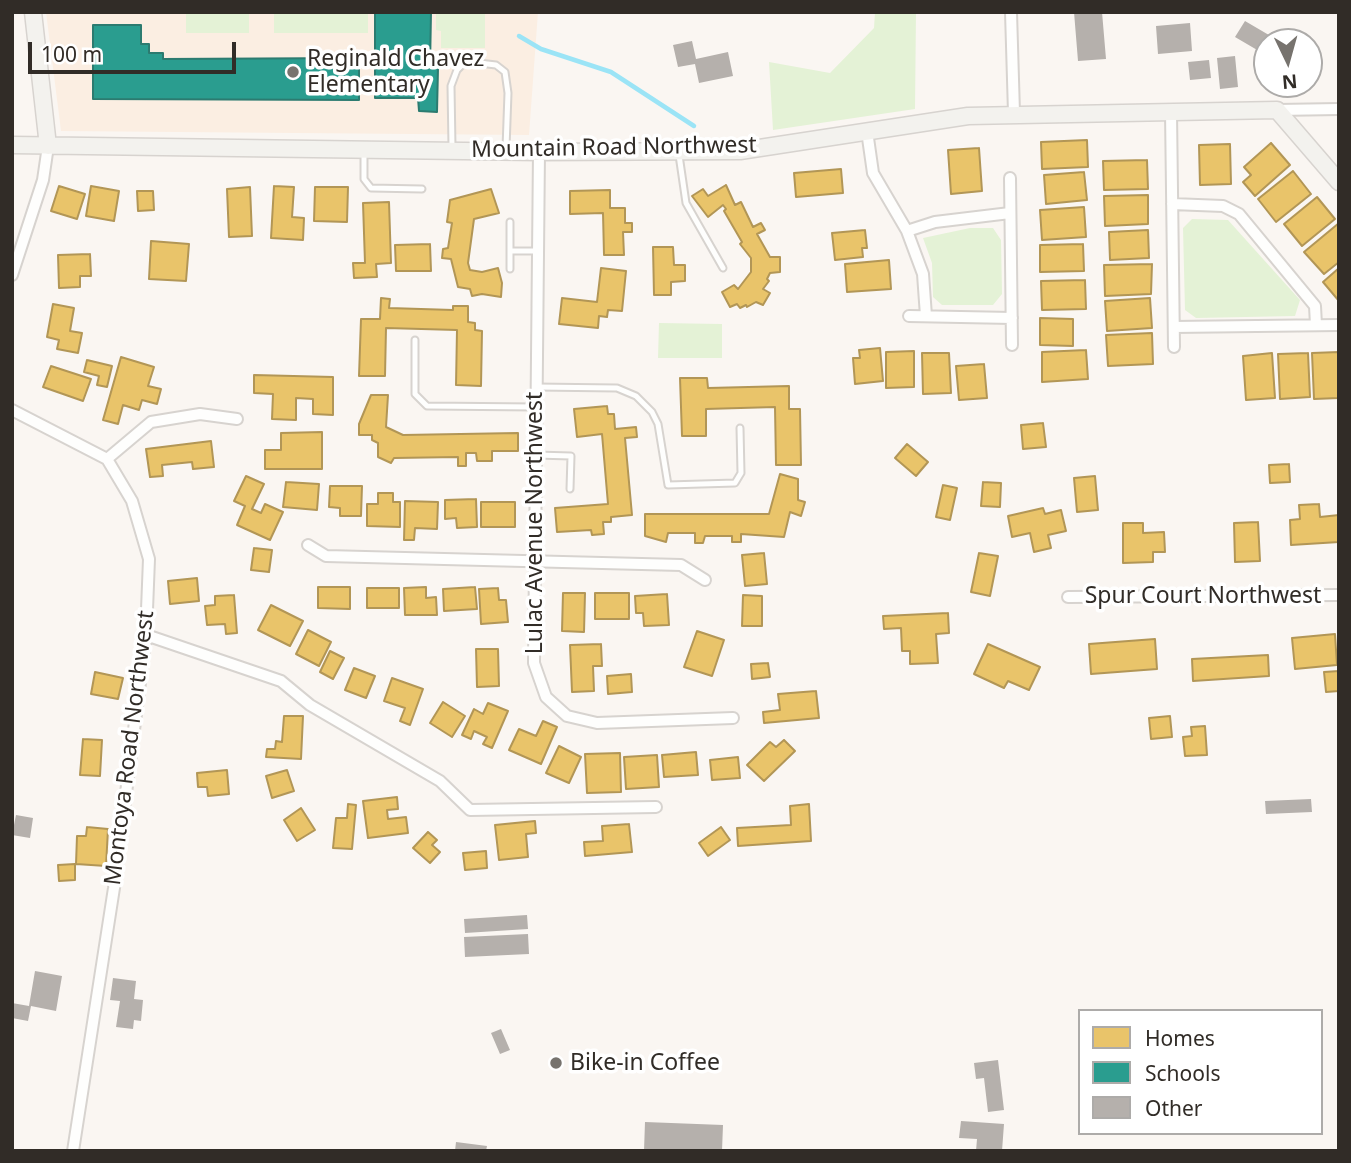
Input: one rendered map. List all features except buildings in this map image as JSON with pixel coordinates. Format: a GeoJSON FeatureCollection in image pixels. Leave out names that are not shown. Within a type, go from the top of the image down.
{"type":"FeatureCollection","features":[{"type":"Feature","properties":{"kind":"street"},"geometry":{"type":"LineString","coordinates":[[12,275],[43,180],[48,146],[33,12]]}},
{"type":"Feature","properties":{"kind":"street"},"geometry":{"type":"LineString","coordinates":[[1011,12],[1014,113]]}},
{"type":"Feature","properties":{"kind":"street","name":"Mountain Road Northwest"},"geometry":{"type":"LineString","coordinates":[[12,145],[539,152],[740,151],[866,131],[1014,113],[1339,109]]}},
{"type":"Feature","properties":{"kind":"street"},"geometry":{"type":"LineString","coordinates":[[1277,110],[1339,182]]}},
{"type":"Feature","properties":{"kind":"street"},"geometry":{"type":"LineString","coordinates":[[1171,112],[1174,347]]}},
{"type":"Feature","properties":{"kind":"street"},"geometry":{"type":"LineString","coordinates":[[866,131],[873,173],[907,231],[923,274],[926,316]]}},
{"type":"Feature","properties":{"kind":"street","name":"Lulac Avenue Northwest"},"geometry":{"type":"LineString","coordinates":[[539,152],[534,663],[546,697],[567,716],[597,723],[733,718]]}},
{"type":"Feature","properties":{"kind":"street"},"geometry":{"type":"LineString","coordinates":[[1010,178],[1012,345]]}},
{"type":"Feature","properties":{"kind":"street"},"geometry":{"type":"LineString","coordinates":[[1172,204],[1223,205],[1239,214],[1315,306],[1316,325]]}},
{"type":"Feature","properties":{"kind":"street"},"geometry":{"type":"LineString","coordinates":[[907,231],[934,222],[1010,213]]}},
{"type":"Feature","properties":{"kind":"street"},"geometry":{"type":"LineString","coordinates":[[909,316],[1012,318]]}},
{"type":"Feature","properties":{"kind":"street"},"geometry":{"type":"LineString","coordinates":[[1174,327],[1339,325]]}},
{"type":"Feature","properties":{"kind":"street"},"geometry":{"type":"LineString","coordinates":[[12,410],[107,459],[151,422],[200,414],[237,419]]}},
{"type":"Feature","properties":{"kind":"street","name":"Montoya Road Northwest"},"geometry":{"type":"LineString","coordinates":[[73,1151],[114,888],[146,635],[149,559],[132,501],[107,459]]}},
{"type":"Feature","properties":{"kind":"street"},"geometry":{"type":"LineString","coordinates":[[308,545],[326,556],[681,565],[705,580]]}},
{"type":"Feature","properties":{"kind":"street","name":"Spur Court Northwest"},"geometry":{"type":"LineString","coordinates":[[1068,597],[1339,596]]}},
{"type":"Feature","properties":{"kind":"street"},"geometry":{"type":"LineString","coordinates":[[146,635],[281,681],[310,705],[440,781],[470,810],[656,807]]}},
{"type":"Feature","properties":{"kind":"lane"},"geometry":{"type":"LineString","coordinates":[[452,149],[452,86],[457,70],[463,64],[479,63],[496,65],[505,72],[508,93],[506,151]]}},
{"type":"Feature","properties":{"kind":"lane"},"geometry":{"type":"LineString","coordinates":[[364,149],[364,180],[372,188],[422,189]]}},
{"type":"Feature","properties":{"kind":"lane"},"geometry":{"type":"LineString","coordinates":[[679,152],[685,203],[723,268]]}},
{"type":"Feature","properties":{"kind":"lane"},"geometry":{"type":"LineString","coordinates":[[510,222],[510,269]]}},
{"type":"Feature","properties":{"kind":"lane"},"geometry":{"type":"LineString","coordinates":[[510,251],[538,251]]}},
{"type":"Feature","properties":{"kind":"lane"},"geometry":{"type":"LineString","coordinates":[[415,340],[415,394],[427,406],[536,407]]}},
{"type":"Feature","properties":{"kind":"lane"},"geometry":{"type":"LineString","coordinates":[[536,387],[617,388],[636,396],[652,412],[657,424],[668,485],[735,483],[741,473],[740,428]]}},
{"type":"Feature","properties":{"kind":"lane"},"geometry":{"type":"LineString","coordinates":[[536,455],[571,456],[570,489]]}},
{"type":"Feature","properties":{"kind":"shaded area","name":"Reginald Chavez Elementary"},"geometry":{"type":"Polygon","coordinates":[[[46,12],[538,12],[529,135],[61,131],[46,12]]]}},
{"type":"Feature","properties":{"kind":"green space"},"geometry":{"type":"Polygon","coordinates":[[[186,12],[249,12],[249,33],[186,33],[186,12]]]}},
{"type":"Feature","properties":{"kind":"green space"},"geometry":{"type":"Polygon","coordinates":[[[274,12],[368,12],[368,33],[274,33],[274,12]]]}},
{"type":"Feature","properties":{"kind":"green space"},"geometry":{"type":"Polygon","coordinates":[[[436,12],[485,12],[485,48],[441,48],[441,31],[436,30],[436,12]]]}},
{"type":"Feature","properties":{"kind":"green space"},"geometry":{"type":"Polygon","coordinates":[[[875,12],[916,12],[915,109],[773,130],[769,62],[830,73],[874,28],[875,12]]]}},
{"type":"Feature","properties":{"kind":"green space"},"geometry":{"type":"Polygon","coordinates":[[[1192,219],[1228,220],[1300,300],[1295,316],[1196,318],[1185,310],[1183,228],[1192,219]]]}},
{"type":"Feature","properties":{"kind":"green space"},"geometry":{"type":"Polygon","coordinates":[[[970,228],[993,228],[1001,240],[1002,294],[993,305],[942,305],[933,297],[932,263],[923,238],[970,228]]]}},
{"type":"Feature","properties":{"kind":"green space"},"geometry":{"type":"Polygon","coordinates":[[[659,323],[722,324],[722,358],[658,358],[659,323]]]}},
{"type":"Feature","properties":{"kind":"waterway"},"geometry":{"type":"LineString","coordinates":[[519,36],[541,49],[611,72],[694,126]]}},
{"type":"Feature","properties":{"kind":"place","name":"Reginald Chavez Elementary"},"geometry":{"type":"Point","coordinates":[293,72]}},
{"type":"Feature","properties":{"kind":"place","name":"Bike-in Coffee"},"geometry":{"type":"Point","coordinates":[556,1063]}}]}
